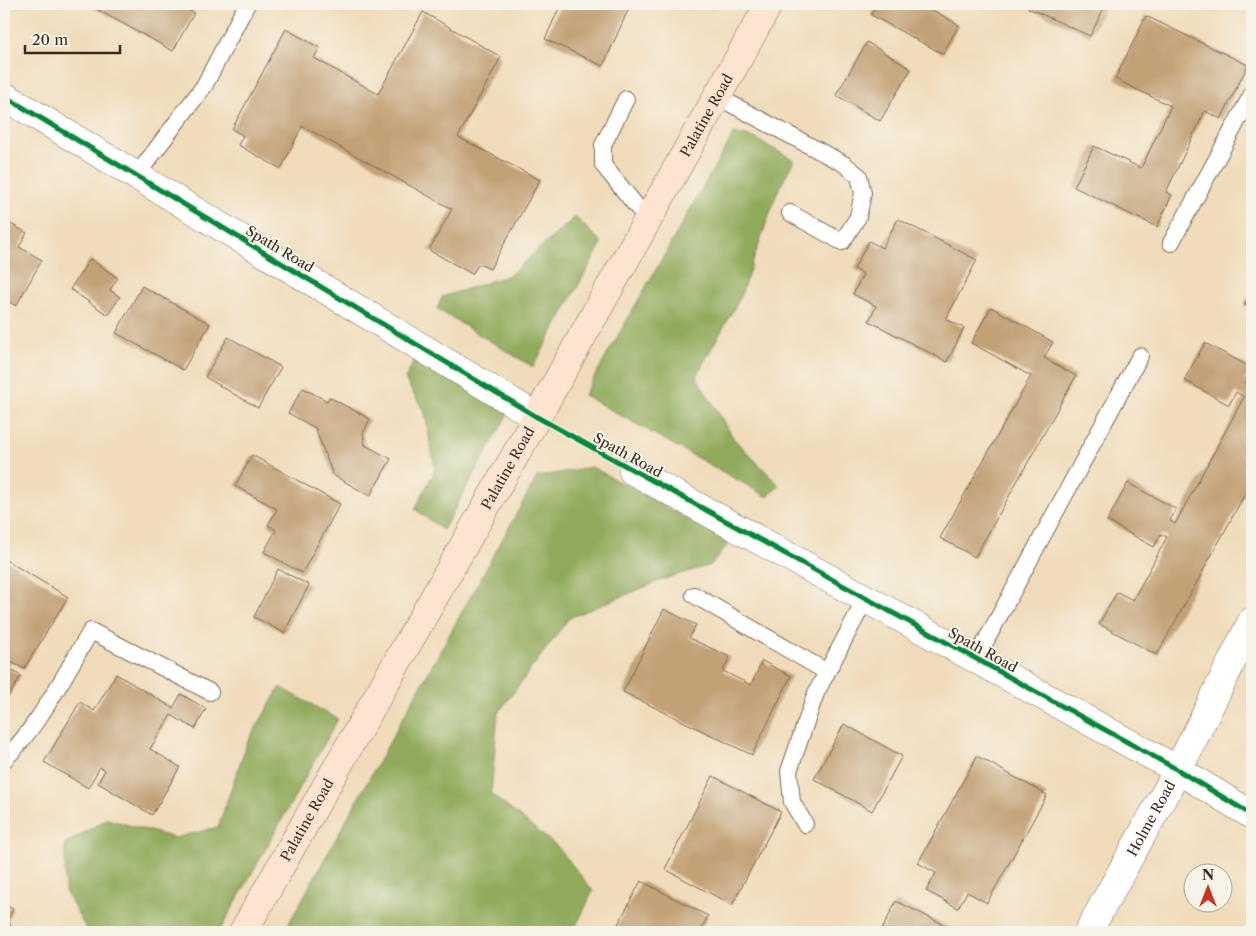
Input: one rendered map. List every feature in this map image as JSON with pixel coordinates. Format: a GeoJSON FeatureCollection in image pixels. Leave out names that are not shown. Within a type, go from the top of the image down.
{"type":"FeatureCollection","features":[{"type":"Feature","properties":{"kind":"main road","name":"Palatine Road"},"geometry":{"type":"LineString","coordinates":[[242,932],[537,417],[769,4]]}},
{"type":"Feature","properties":{"kind":"street","name":"Spath Road"},"geometry":{"type":"LineString","coordinates":[[4,96],[537,417]]}},
{"type":"Feature","properties":{"kind":"street","name":"Spath Road"},"geometry":{"type":"LineString","coordinates":[[633,471],[1178,770],[1252,815]]}},
{"type":"Feature","properties":{"kind":"street","name":"Holme Road"},"geometry":{"type":"LineString","coordinates":[[1088,932],[1178,770],[1252,621]]}},
{"type":"Feature","properties":{"kind":"lane"},"geometry":{"type":"LineString","coordinates":[[136,176],[204,86],[247,4]]}},
{"type":"Feature","properties":{"kind":"lane"},"geometry":{"type":"LineString","coordinates":[[1171,243],[1252,94]]}},
{"type":"Feature","properties":{"kind":"lane"},"geometry":{"type":"LineString","coordinates":[[716,96],[844,164],[859,176],[863,192],[858,217],[842,242],[790,212]]}},
{"type":"Feature","properties":{"kind":"lane"},"geometry":{"type":"LineString","coordinates":[[626,99],[603,145],[603,165],[647,219]]}},
{"type":"Feature","properties":{"kind":"lane"},"geometry":{"type":"LineString","coordinates":[[976,659],[1140,356]]}},
{"type":"Feature","properties":{"kind":"lane"},"geometry":{"type":"LineString","coordinates":[[694,595],[827,672]]}},
{"type":"Feature","properties":{"kind":"lane"},"geometry":{"type":"LineString","coordinates":[[805,824],[792,802],[789,770],[816,693],[866,598]]}},
{"type":"Feature","properties":{"kind":"lane"},"geometry":{"type":"LineString","coordinates":[[4,760],[17,747],[48,702],[91,630],[210,692]]}},
{"type":"Feature","properties":{"kind":"green space"},"geometry":{"type":"Polygon","coordinates":[[[734,133],[754,138],[794,160],[777,193],[739,300],[696,376],[734,439],[779,485],[768,497],[584,395],[734,133]]]}},
{"type":"Feature","properties":{"kind":"green space"},"geometry":{"type":"Polygon","coordinates":[[[575,217],[602,243],[533,367],[437,309],[442,297],[510,275],[575,217]]]}},
{"type":"Feature","properties":{"kind":"green space"},"geometry":{"type":"Polygon","coordinates":[[[415,359],[509,412],[443,530],[415,509],[435,470],[425,413],[405,379],[415,359]]]}},
{"type":"Feature","properties":{"kind":"green space"},"geometry":{"type":"Polygon","coordinates":[[[592,467],[730,542],[711,565],[667,578],[569,618],[498,713],[491,794],[558,847],[593,891],[573,932],[284,932],[537,477],[592,467]]]}},
{"type":"Feature","properties":{"kind":"green space"},"geometry":{"type":"Polygon","coordinates":[[[280,687],[338,719],[219,932],[88,932],[65,891],[65,844],[107,819],[175,838],[218,827],[247,743],[280,687]]]}},
{"type":"Feature","properties":{"kind":"building"},"geometry":{"type":"Polygon","coordinates":[[[87,4],[177,4],[194,13],[173,51],[87,4]]]}},
{"type":"Feature","properties":{"kind":"building"},"geometry":{"type":"Polygon","coordinates":[[[561,4],[621,4],[629,8],[603,66],[545,39],[561,4]]]}},
{"type":"Feature","properties":{"kind":"building"},"geometry":{"type":"Polygon","coordinates":[[[877,4],[934,4],[931,9],[959,25],[943,54],[871,15],[877,4]]]}},
{"type":"Feature","properties":{"kind":"building"},"geometry":{"type":"Polygon","coordinates":[[[1030,4],[1106,4],[1090,36],[1028,8],[1030,4]]]}},
{"type":"Feature","properties":{"kind":"building"},"geometry":{"type":"Polygon","coordinates":[[[423,12],[501,57],[458,137],[540,180],[490,269],[479,264],[472,274],[429,250],[452,209],[302,126],[281,169],[238,145],[243,136],[232,129],[286,29],[320,48],[314,58],[378,94],[423,12]]]}},
{"type":"Feature","properties":{"kind":"building"},"geometry":{"type":"Polygon","coordinates":[[[1146,16],[1248,65],[1221,119],[1205,111],[1166,192],[1172,195],[1157,227],[1074,187],[1094,146],[1141,168],[1171,106],[1115,79],[1146,16]]]}},
{"type":"Feature","properties":{"kind":"building"},"geometry":{"type":"Polygon","coordinates":[[[867,42],[911,69],[880,121],[836,95],[867,42]]]}},
{"type":"Feature","properties":{"kind":"building"},"geometry":{"type":"Polygon","coordinates":[[[898,219],[977,260],[946,319],[964,328],[947,362],[869,321],[876,306],[853,294],[863,274],[854,269],[869,241],[882,248],[898,219]]]}},
{"type":"Feature","properties":{"kind":"building"},"geometry":{"type":"Polygon","coordinates":[[[4,220],[27,233],[19,247],[42,260],[16,306],[4,299],[4,220]]]}},
{"type":"Feature","properties":{"kind":"building"},"geometry":{"type":"Polygon","coordinates":[[[90,259],[118,278],[110,290],[120,297],[108,315],[70,289],[90,259]]]}},
{"type":"Feature","properties":{"kind":"building"},"geometry":{"type":"Polygon","coordinates":[[[142,286],[210,324],[183,370],[116,333],[142,286]]]}},
{"type":"Feature","properties":{"kind":"building"},"geometry":{"type":"Polygon","coordinates":[[[1252,290],[1252,309],[1244,305],[1252,290]]]}},
{"type":"Feature","properties":{"kind":"building"},"geometry":{"type":"Polygon","coordinates":[[[991,307],[1053,342],[1044,358],[1076,376],[975,557],[940,538],[1031,376],[971,343],[991,307]]]}},
{"type":"Feature","properties":{"kind":"building"},"geometry":{"type":"Polygon","coordinates":[[[228,337],[281,367],[258,408],[205,377],[228,337]]]}},
{"type":"Feature","properties":{"kind":"building"},"geometry":{"type":"Polygon","coordinates":[[[1205,343],[1252,368],[1244,382],[1252,386],[1252,481],[1157,655],[1099,624],[1117,592],[1133,600],[1167,537],[1161,534],[1154,547],[1107,521],[1128,483],[1176,509],[1170,521],[1175,524],[1244,397],[1236,392],[1229,405],[1184,380],[1205,343]]]}},
{"type":"Feature","properties":{"kind":"building"},"geometry":{"type":"Polygon","coordinates":[[[303,388],[327,401],[329,397],[370,419],[363,433],[365,445],[391,459],[370,496],[333,475],[315,428],[288,413],[303,388]]]}},
{"type":"Feature","properties":{"kind":"building"},"geometry":{"type":"Polygon","coordinates":[[[252,455],[340,504],[302,573],[264,552],[276,530],[268,525],[277,509],[235,486],[252,455]]]}},
{"type":"Feature","properties":{"kind":"building"},"geometry":{"type":"Polygon","coordinates":[[[4,559],[68,597],[24,669],[11,662],[7,667],[21,676],[7,699],[4,697],[4,559]]]}},
{"type":"Feature","properties":{"kind":"building"},"geometry":{"type":"Polygon","coordinates":[[[278,569],[309,585],[284,633],[254,617],[278,569]]]}},
{"type":"Feature","properties":{"kind":"building"},"geometry":{"type":"Polygon","coordinates":[[[664,609],[696,625],[689,638],[730,657],[723,671],[751,685],[762,661],[791,676],[752,755],[623,692],[664,609]]]}},
{"type":"Feature","properties":{"kind":"building"},"geometry":{"type":"Polygon","coordinates":[[[116,674],[173,708],[181,694],[206,709],[195,729],[171,715],[150,749],[180,767],[152,815],[98,783],[105,770],[100,767],[88,788],[44,762],[80,702],[94,711],[116,674]]]}},
{"type":"Feature","properties":{"kind":"building"},"geometry":{"type":"Polygon","coordinates":[[[844,724],[902,756],[872,811],[814,779],[844,724]]]}},
{"type":"Feature","properties":{"kind":"building"},"geometry":{"type":"Polygon","coordinates":[[[977,756],[1047,795],[987,903],[967,892],[958,908],[926,891],[936,873],[918,863],[977,756]]]}},
{"type":"Feature","properties":{"kind":"building"},"geometry":{"type":"Polygon","coordinates":[[[713,776],[781,812],[732,905],[665,869],[713,776]]]}},
{"type":"Feature","properties":{"kind":"building"},"geometry":{"type":"Polygon","coordinates":[[[641,881],[708,916],[700,932],[614,932],[641,881]]]}},
{"type":"Feature","properties":{"kind":"building"},"geometry":{"type":"Polygon","coordinates":[[[896,901],[953,929],[951,932],[881,932],[896,901]]]}},
{"type":"Feature","properties":{"kind":"building"},"geometry":{"type":"Polygon","coordinates":[[[4,904],[13,909],[8,919],[12,932],[4,932],[4,904]]]}},
{"type":"Feature","properties":{"kind":"cycle path"},"geometry":{"type":"LineString","coordinates":[[4,96],[537,417],[1178,770],[1252,815]]}}]}
